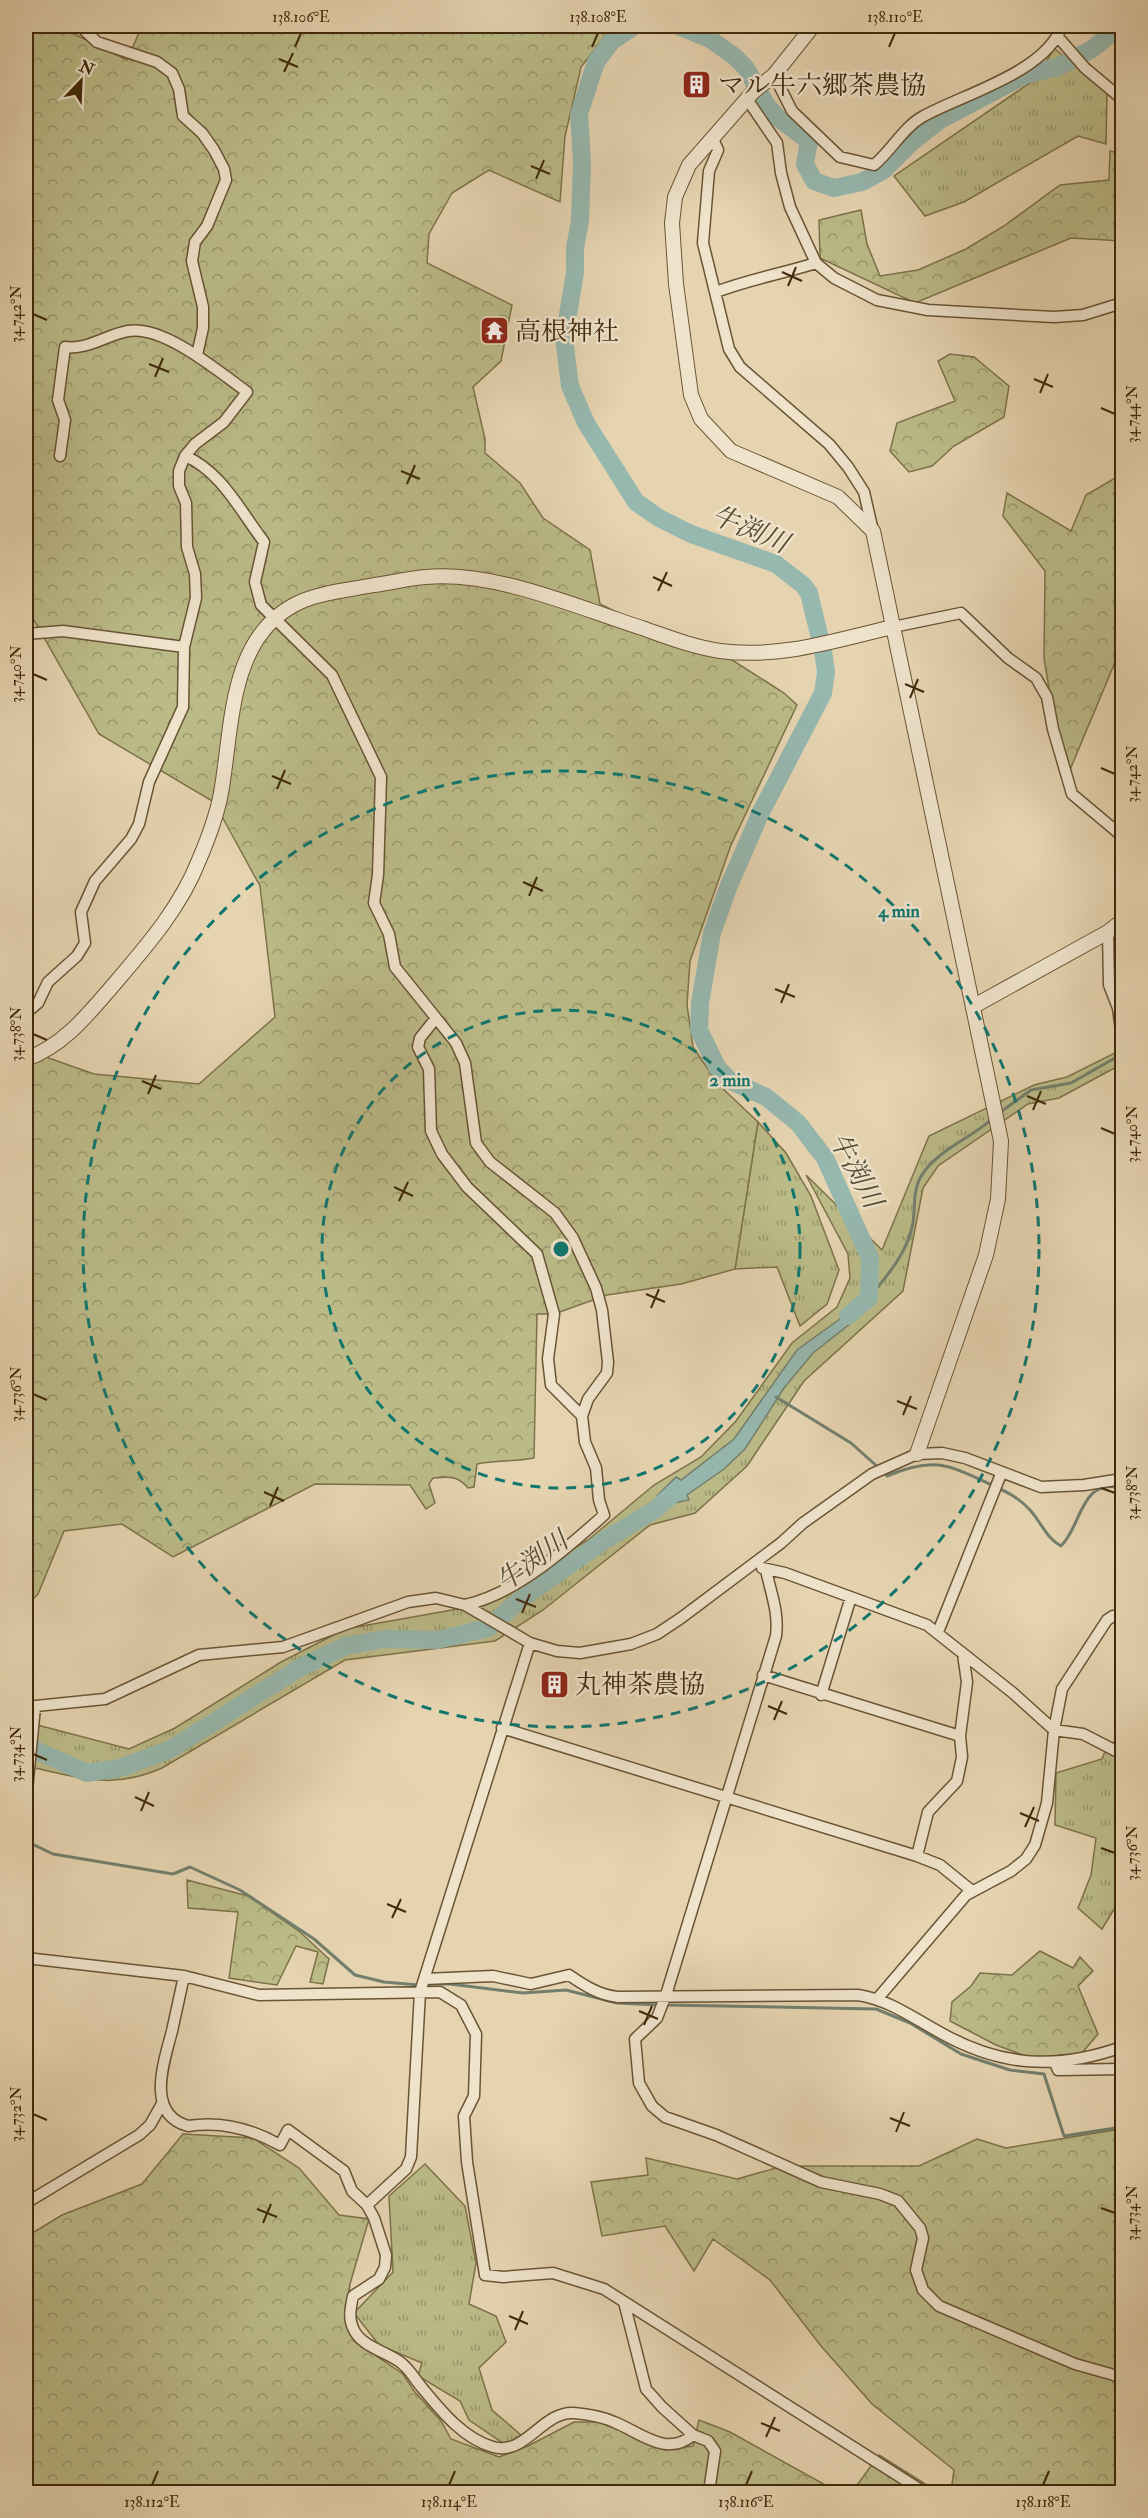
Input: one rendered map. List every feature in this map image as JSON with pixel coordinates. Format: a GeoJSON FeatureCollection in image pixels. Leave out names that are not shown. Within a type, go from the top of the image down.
{"type":"FeatureCollection","features":[{"type":"Feature","properties":{"kind":"street"},"geometry":{"type":"LineString","coordinates":[[80,26],[97,42],[157,62],[172,73],[179,89],[183,116],[202,133],[224,169],[226,180],[207,226],[195,242],[192,261],[202,307],[203,328],[197,355]]}},
{"type":"Feature","properties":{"kind":"street"},"geometry":{"type":"LineString","coordinates":[[813,26],[771,77],[750,96],[689,165],[675,197],[672,223],[676,284],[691,395],[701,419],[731,451],[838,497],[873,531]]}},
{"type":"Feature","properties":{"kind":"street"},"geometry":{"type":"LineString","coordinates":[[771,77],[792,111],[840,157],[874,165],[921,117],[972,95],[1036,59],[1058,37],[1062,26]]}},
{"type":"Feature","properties":{"kind":"street"},"geometry":{"type":"LineString","coordinates":[[1058,37],[1085,68],[1122,99]]}},
{"type":"Feature","properties":{"kind":"street"},"geometry":{"type":"LineString","coordinates":[[750,96],[777,143],[781,173],[790,207],[816,263],[834,278],[877,300],[928,310],[1054,317],[1083,315],[1122,303]]}},
{"type":"Feature","properties":{"kind":"street"},"geometry":{"type":"LineString","coordinates":[[712,139],[718,150],[709,171],[704,243],[723,333],[729,350],[740,367],[829,444],[848,467],[864,492],[1001,1142],[998,1198],[986,1255],[917,1454]]}},
{"type":"Feature","properties":{"kind":"street"},"geometry":{"type":"LineString","coordinates":[[716,292],[750,279],[773,277],[816,263]]}},
{"type":"Feature","properties":{"kind":"street"},"geometry":{"type":"LineString","coordinates":[[26,1013],[38,1003],[48,982],[77,956],[85,943],[81,912],[95,880],[130,839],[139,824],[149,782],[183,707],[184,647],[196,598],[195,574],[187,548],[186,503],[179,486],[179,471],[185,456],[195,444],[224,422],[247,392],[197,355],[156,334],[127,331],[76,348],[65,347],[58,400],[65,420],[60,456]]}},
{"type":"Feature","properties":{"kind":"street"},"geometry":{"type":"LineString","coordinates":[[185,456],[201,462],[217,478],[264,542],[255,582],[261,605],[332,675],[381,777],[378,875],[374,903],[389,934],[395,967],[456,1043],[465,1063],[476,1143],[490,1162],[555,1213],[573,1238],[596,1288],[602,1310],[608,1362],[607,1373],[588,1399],[582,1416],[585,1442],[596,1468],[599,1500],[604,1515],[512,1586],[493,1597],[465,1605]]}},
{"type":"Feature","properties":{"kind":"street"},"geometry":{"type":"LineString","coordinates":[[26,1059],[52,1047],[73,1030],[133,963],[170,916],[187,888],[220,797],[235,691],[254,644],[274,618],[299,603],[325,594],[426,577],[473,579],[529,592],[696,647],[741,653],[812,648],[841,638],[960,613],[1008,658],[1036,678],[1047,697],[1053,729],[1072,794],[1122,836]]}},
{"type":"Feature","properties":{"kind":"street"},"geometry":{"type":"LineString","coordinates":[[26,634],[63,630],[184,647]]}},
{"type":"Feature","properties":{"kind":"street"},"geometry":{"type":"LineString","coordinates":[[974,1006],[1108,932],[1122,921]]}},
{"type":"Feature","properties":{"kind":"street"},"geometry":{"type":"LineString","coordinates":[[1108,932],[1109,985],[1118,1008],[1122,1033]]}},
{"type":"Feature","properties":{"kind":"street"},"geometry":{"type":"LineString","coordinates":[[436,1018],[420,1038],[418,1047],[429,1069],[431,1131],[442,1154],[467,1187],[537,1254],[554,1314],[548,1359],[551,1385],[582,1416]]}},
{"type":"Feature","properties":{"kind":"street"},"geometry":{"type":"LineString","coordinates":[[26,1800],[32,1743],[30,1707],[105,1699],[199,1655],[283,1647],[408,1602],[436,1598],[465,1605],[530,1643],[557,1651],[580,1653],[631,1644],[657,1634],[755,1563],[803,1523],[872,1474],[917,1454],[942,1454],[965,1458],[1001,1474],[1041,1487],[1055,1488],[1122,1479]]}},
{"type":"Feature","properties":{"kind":"street"},"geometry":{"type":"LineString","coordinates":[[938,1632],[1001,1474]]}},
{"type":"Feature","properties":{"kind":"street"},"geometry":{"type":"LineString","coordinates":[[755,1563],[766,1570],[785,1573],[927,1625],[1054,1730],[1083,1734],[1122,1754]]}},
{"type":"Feature","properties":{"kind":"street"},"geometry":{"type":"LineString","coordinates":[[766,1570],[776,1600],[778,1621],[666,1995],[657,2018],[635,2039],[639,2084],[652,2106],[665,2117],[716,2135],[821,2182],[880,2194],[898,2201],[920,2228],[923,2238],[916,2270],[923,2290],[939,2306],[1075,2364],[1114,2375],[1122,2380]]}},
{"type":"Feature","properties":{"kind":"street"},"geometry":{"type":"LineString","coordinates":[[821,1695],[850,1597]]}},
{"type":"Feature","properties":{"kind":"street"},"geometry":{"type":"LineString","coordinates":[[878,1998],[914,1953],[972,1891],[1011,1871],[1026,1859],[1035,1845],[1047,1803],[1054,1730],[1062,1689],[1067,1678],[1107,1620],[1113,1616],[1122,1616]]}},
{"type":"Feature","properties":{"kind":"street"},"geometry":{"type":"LineString","coordinates":[[367,2205],[406,2169],[411,2157],[420,1992],[530,1643]]}},
{"type":"Feature","properties":{"kind":"street"},"geometry":{"type":"LineString","coordinates":[[917,1856],[928,1812],[957,1781],[962,1757],[960,1736],[967,1682],[963,1654]]}},
{"type":"Feature","properties":{"kind":"street"},"geometry":{"type":"LineString","coordinates":[[763,1675],[821,1695],[960,1736]]}},
{"type":"Feature","properties":{"kind":"street"},"geometry":{"type":"LineString","coordinates":[[502,1728],[726,1799],[917,1856],[940,1865],[972,1891]]}},
{"type":"Feature","properties":{"kind":"street"},"geometry":{"type":"LineString","coordinates":[[26,1958],[184,1976],[259,1995],[420,1992],[440,1992],[449,1995],[461,2005],[476,2034],[474,2096],[464,2116],[467,2162],[485,2275],[503,2277],[553,2273],[592,2284],[761,2386],[924,2493]]}},
{"type":"Feature","properties":{"kind":"street"},"geometry":{"type":"LineString","coordinates":[[184,1976],[160,2076],[163,2102],[169,2115],[180,2124],[188,2126],[211,2122],[257,2132],[280,2145],[288,2130],[344,2171],[352,2191],[367,2205],[386,2255],[385,2267],[379,2279],[353,2296],[350,2312],[352,2327],[362,2340],[400,2362],[466,2433],[494,2447],[507,2448],[519,2444],[556,2417],[575,2413],[613,2421],[654,2442],[675,2445],[693,2435]]}},
{"type":"Feature","properties":{"kind":"street"},"geometry":{"type":"LineString","coordinates":[[425,1979],[493,1976],[531,1984],[569,1976],[606,1996],[832,1994],[878,1998],[968,2047],[1000,2058],[1027,2063],[1055,2063],[1101,2055],[1122,2047]]}},
{"type":"Feature","properties":{"kind":"street"},"geometry":{"type":"LineString","coordinates":[[1055,2063],[1058,2070],[1122,2069]]}},
{"type":"Feature","properties":{"kind":"street"},"geometry":{"type":"LineString","coordinates":[[26,2203],[139,2135],[150,2125],[163,2102]]}},
{"type":"Feature","properties":{"kind":"street"},"geometry":{"type":"LineString","coordinates":[[624,2302],[646,2389],[693,2435],[708,2441],[715,2451],[709,2493]]}},
{"type":"Feature","properties":{"kind":"green space"},"geometry":{"type":"Polygon","coordinates":[[[26,26],[58,26],[127,60],[142,26],[613,26],[581,67],[565,136],[560,202],[489,170],[452,193],[429,234],[427,263],[512,305],[501,361],[473,387],[485,439],[485,453],[520,483],[543,518],[590,550],[600,604],[681,644],[718,651],[784,693],[797,705],[731,845],[690,961],[687,1005],[693,1047],[718,1084],[758,1122],[735,1269],[681,1284],[607,1295],[554,1314],[537,1314],[534,1458],[477,1464],[474,1487],[468,1488],[452,1478],[433,1478],[429,1484],[435,1503],[426,1509],[410,1485],[315,1484],[173,1557],[122,1524],[64,1531],[38,1594],[26,1606],[26,1050],[94,1074],[199,1084],[275,1017],[260,886],[214,802],[99,734],[26,606],[26,26]]]}},
{"type":"Feature","properties":{"kind":"green space"},"geometry":{"type":"Polygon","coordinates":[[[1054,48],[1107,93],[1106,144],[1078,136],[964,202],[925,216],[894,176],[1037,78],[1054,48]]]}},
{"type":"Feature","properties":{"kind":"green space"},"geometry":{"type":"Polygon","coordinates":[[[1110,151],[1122,154],[1122,241],[1071,238],[915,303],[820,258],[819,220],[861,210],[867,244],[880,276],[918,270],[966,249],[1004,226],[1060,185],[1109,180],[1110,151]]]}},
{"type":"Feature","properties":{"kind":"green space"},"geometry":{"type":"Polygon","coordinates":[[[950,354],[974,357],[1009,386],[1004,417],[954,446],[932,466],[909,472],[890,451],[897,423],[955,401],[938,361],[950,354]]]}},
{"type":"Feature","properties":{"kind":"green space"},"geometry":{"type":"Polygon","coordinates":[[[1122,474],[1122,653],[1116,660],[1067,777],[1059,749],[1044,658],[1045,571],[1003,516],[1007,493],[1071,531],[1086,495],[1122,474]]]}},
{"type":"Feature","properties":{"kind":"green space"},"geometry":{"type":"Polygon","coordinates":[[[1122,929],[1122,1017],[1111,983],[1113,937],[1122,929]]]}},
{"type":"Feature","properties":{"kind":"green space"},"geometry":{"type":"Polygon","coordinates":[[[1122,1045],[1122,1064],[1059,1098],[1028,1104],[938,1166],[923,1188],[903,1291],[804,1381],[747,1466],[695,1513],[650,1525],[543,1610],[495,1641],[345,1660],[162,1768],[126,1779],[94,1780],[26,1766],[26,1722],[129,1749],[175,1728],[281,1662],[345,1629],[486,1604],[588,1540],[654,1485],[701,1457],[736,1421],[792,1343],[837,1307],[850,1278],[848,1254],[806,1175],[882,1250],[929,1136],[1034,1085],[1067,1077],[1117,1052],[1122,1045]]]}},
{"type":"Feature","properties":{"kind":"green space"},"geometry":{"type":"Polygon","coordinates":[[[758,1122],[786,1153],[811,1196],[839,1270],[827,1304],[800,1326],[777,1267],[735,1269],[758,1122]]]}},
{"type":"Feature","properties":{"kind":"green space"},"geometry":{"type":"Polygon","coordinates":[[[1122,1739],[1122,1896],[1102,1929],[1078,1908],[1091,1875],[1096,1838],[1055,1825],[1056,1773],[1102,1759],[1108,1744],[1122,1739]]]}},
{"type":"Feature","properties":{"kind":"green space"},"geometry":{"type":"Polygon","coordinates":[[[187,1880],[248,1896],[300,1932],[329,1959],[323,1984],[310,1982],[318,1952],[296,1946],[277,1985],[229,1978],[238,1912],[188,1908],[187,1880]]]}},
{"type":"Feature","properties":{"kind":"green space"},"geometry":{"type":"Polygon","coordinates":[[[1040,1951],[1073,1968],[1080,1957],[1093,1971],[1078,1986],[1098,2034],[1081,2054],[1031,2058],[996,2045],[950,2021],[952,2002],[971,1986],[980,1973],[1012,1975],[1040,1951]]]}},
{"type":"Feature","properties":{"kind":"green space"},"geometry":{"type":"Polygon","coordinates":[[[1114,2130],[1122,2132],[1122,2492],[951,2492],[954,2470],[872,2404],[821,2346],[770,2280],[713,2239],[694,2271],[665,2226],[602,2236],[591,2182],[648,2175],[646,2158],[737,2179],[783,2166],[919,2166],[977,2139],[1006,2148],[1114,2130]]]}},
{"type":"Feature","properties":{"kind":"green space"},"geometry":{"type":"Polygon","coordinates":[[[183,2134],[253,2138],[299,2168],[339,2215],[369,2219],[350,2284],[346,2318],[354,2341],[403,2374],[414,2391],[441,2421],[451,2439],[499,2457],[528,2446],[574,2422],[602,2422],[618,2426],[665,2450],[693,2446],[699,2420],[730,2432],[838,2492],[26,2492],[26,2237],[62,2215],[142,2184],[183,2134]]]}},
{"type":"Feature","properties":{"kind":"green space"},"geometry":{"type":"Polygon","coordinates":[[[425,2164],[465,2206],[476,2263],[469,2304],[496,2316],[506,2342],[479,2368],[492,2410],[522,2436],[506,2445],[469,2420],[460,2401],[418,2376],[422,2363],[379,2345],[354,2313],[393,2272],[389,2196],[425,2164]]]}},
{"type":"Feature","properties":{"kind":"green space"},"geometry":{"type":"Polygon","coordinates":[[[879,2455],[938,2492],[852,2492],[879,2455]]]}},
{"type":"Feature","properties":{"kind":"water"},"geometry":{"type":"Polygon","coordinates":[[[869,1298],[855,1320],[813,1353],[784,1388],[745,1449],[724,1469],[687,1495],[689,1500],[663,1505],[656,1509],[660,1499],[657,1496],[676,1477],[681,1480],[734,1439],[797,1350],[869,1298]]]}},
{"type":"Feature","properties":{"kind":"waterway","name":"牛渕川"},"geometry":{"type":"LineString","coordinates":[[634,26],[612,41],[596,62],[579,114],[582,162],[580,221],[575,248],[575,273],[564,338],[570,386],[586,423],[636,502],[659,518],[691,534],[776,564],[803,585],[809,593],[826,672],[823,693],[760,814],[728,888],[712,933],[700,1003],[699,1030],[717,1067],[729,1080],[766,1097],[798,1123],[825,1158],[870,1258],[869,1298],[848,1316]]}},
{"type":"Feature","properties":{"kind":"waterway","name":"牛渕川"},"geometry":{"type":"LineString","coordinates":[[678,26],[710,39],[734,56],[746,68],[766,104],[778,118],[809,141],[805,164],[814,181],[834,188],[862,182],[884,170],[912,142],[940,120],[1025,75],[1058,67],[1092,49],[1120,26]]}},
{"type":"Feature","properties":{"kind":"waterway"},"geometry":{"type":"LineString","coordinates":[[1122,951],[1114,974],[1122,1000]]}},
{"type":"Feature","properties":{"kind":"waterway"},"geometry":{"type":"LineString","coordinates":[[999,1113],[1031,1090],[1071,1083],[1122,1054]]}},
{"type":"Feature","properties":{"kind":"waterway"},"geometry":{"type":"LineString","coordinates":[[869,1298],[896,1263],[907,1244],[913,1223],[916,1188],[926,1169],[934,1160],[992,1119]]}},
{"type":"Feature","properties":{"kind":"waterway"},"geometry":{"type":"LineString","coordinates":[[776,1397],[851,1443],[879,1468]]}},
{"type":"Feature","properties":{"kind":"waterway"},"geometry":{"type":"LineString","coordinates":[[884,1472],[887,1476],[917,1466],[941,1466],[964,1472],[992,1485]]}},
{"type":"Feature","properties":{"kind":"waterway"},"geometry":{"type":"LineString","coordinates":[[998,1488],[1027,1506],[1048,1535],[1061,1546],[1090,1496],[1108,1487],[1122,1488]]}},
{"type":"Feature","properties":{"kind":"waterway","name":"牛渕川"},"geometry":{"type":"LineString","coordinates":[[26,1746],[87,1773],[120,1768],[171,1749],[301,1667],[346,1646],[384,1639],[437,1640],[488,1628],[520,1600],[605,1540],[656,1509],[675,1492]]}},
{"type":"Feature","properties":{"kind":"waterway"},"geometry":{"type":"LineString","coordinates":[[26,1841],[53,1854],[173,1874],[190,1867],[240,1890],[314,1939],[355,1975],[384,1982],[419,1985]]}},
{"type":"Feature","properties":{"kind":"waterway"},"geometry":{"type":"LineString","coordinates":[[425,1984],[450,1984],[523,1993],[566,1990],[617,2003],[659,2005]]}},
{"type":"Feature","properties":{"kind":"waterway"},"geometry":{"type":"LineString","coordinates":[[666,2005],[876,2009],[910,2023],[961,2054],[1010,2070],[1044,2074],[1064,2136],[1122,2127]]}},
{"type":"Feature","properties":{"kind":"place","name":"マル牛六郷茶農協"},"geometry":{"type":"Point","coordinates":[697,85]}},
{"type":"Feature","properties":{"kind":"place","name":"高根神社"},"geometry":{"type":"Point","coordinates":[494,331]}},
{"type":"Feature","properties":{"kind":"place","name":"丸神茶農協"},"geometry":{"type":"Point","coordinates":[554,1684]}}]}
